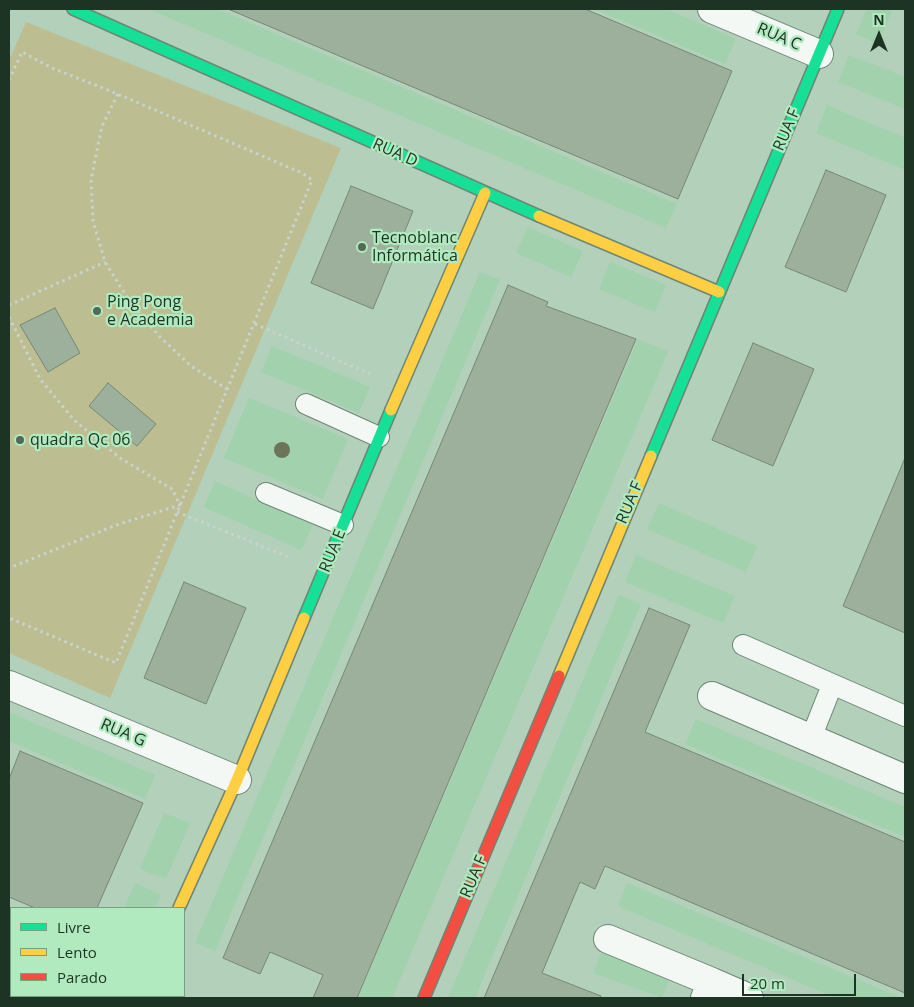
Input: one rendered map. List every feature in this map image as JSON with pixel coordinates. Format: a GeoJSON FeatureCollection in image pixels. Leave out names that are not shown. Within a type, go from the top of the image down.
{"type":"FeatureCollection","features":[{"type":"Feature","properties":{"kind":"street","name":"RUA D"},"geometry":{"type":"LineString","coordinates":[[73,9],[485,193],[720,292]]}},
{"type":"Feature","properties":{"kind":"street","name":"RUA C"},"geometry":{"type":"LineString","coordinates":[[712,9],[819,54]]}},
{"type":"Feature","properties":{"kind":"street","name":"RUA F"},"geometry":{"type":"LineString","coordinates":[[424,998],[838,9]]}},
{"type":"Feature","properties":{"kind":"street","name":"RUA E"},"geometry":{"type":"LineString","coordinates":[[179,907],[236,780],[400,387],[485,193]]}},
{"type":"Feature","properties":{"kind":"street","name":"RUA G"},"geometry":{"type":"LineString","coordinates":[[9,685],[236,780]]}},
{"type":"Feature","properties":{"kind":"street"},"geometry":{"type":"LineString","coordinates":[[712,696],[905,779]]}},
{"type":"Feature","properties":{"kind":"street"},"geometry":{"type":"LineString","coordinates":[[608,939],[708,990],[749,998]]}},
{"type":"Feature","properties":{"kind":"lane"},"geometry":{"type":"LineString","coordinates":[[306,404],[379,437]]}},
{"type":"Feature","properties":{"kind":"lane"},"geometry":{"type":"LineString","coordinates":[[266,493],[343,525]]}},
{"type":"Feature","properties":{"kind":"lane"},"geometry":{"type":"LineString","coordinates":[[743,645],[905,716]]}},
{"type":"Feature","properties":{"kind":"lane"},"geometry":{"type":"LineString","coordinates":[[811,738],[832,685]]}},
{"type":"Feature","properties":{"kind":"path"},"geometry":{"type":"LineString","coordinates":[[9,80],[22,52],[52,68],[118,94],[302,173],[312,180],[116,663],[9,618]]}},
{"type":"Feature","properties":{"kind":"path"},"geometry":{"type":"LineString","coordinates":[[118,94],[102,126],[91,180],[93,222],[105,262],[130,302],[160,337],[191,366],[227,389]]}},
{"type":"Feature","properties":{"kind":"path"},"geometry":{"type":"LineString","coordinates":[[9,305],[105,262]]}},
{"type":"Feature","properties":{"kind":"path"},"geometry":{"type":"LineString","coordinates":[[9,317],[40,379],[74,420],[120,458],[172,489],[180,505]]}},
{"type":"Feature","properties":{"kind":"path"},"geometry":{"type":"LineString","coordinates":[[255,324],[400,387]]}},
{"type":"Feature","properties":{"kind":"path"},"geometry":{"type":"LineString","coordinates":[[9,568],[119,524],[180,505]]}},
{"type":"Feature","properties":{"kind":"path"},"geometry":{"type":"LineString","coordinates":[[177,512],[324,572]]}},
{"type":"Feature","properties":{"kind":"shaded area"},"geometry":{"type":"Polygon","coordinates":[[[148,9],[217,9],[677,204],[666,228],[148,9]]]}},
{"type":"Feature","properties":{"kind":"shaded area"},"geometry":{"type":"Polygon","coordinates":[[[594,9],[666,9],[736,39],[725,64],[594,9]]]}},
{"type":"Feature","properties":{"kind":"shaded area"},"geometry":{"type":"Polygon","coordinates":[[[867,9],[893,9],[878,44],[856,34],[867,9]]]}},
{"type":"Feature","properties":{"kind":"shaded area"},"geometry":{"type":"Polygon","coordinates":[[[26,22],[341,148],[110,698],[9,653],[9,60],[26,22]]]}},
{"type":"Feature","properties":{"kind":"shaded area"},"geometry":{"type":"Polygon","coordinates":[[[849,55],[905,77],[905,109],[838,82],[849,55]]]}},
{"type":"Feature","properties":{"kind":"shaded area"},"geometry":{"type":"Polygon","coordinates":[[[827,105],[905,138],[905,170],[816,133],[827,105]]]}},
{"type":"Feature","properties":{"kind":"shaded area"},"geometry":{"type":"Polygon","coordinates":[[[528,227],[583,251],[571,277],[516,253],[528,227]]]}},
{"type":"Feature","properties":{"kind":"shaded area"},"geometry":{"type":"Polygon","coordinates":[[[610,262],[666,285],[655,312],[599,289],[610,262]]]}},
{"type":"Feature","properties":{"kind":"shaded area"},"geometry":{"type":"Polygon","coordinates":[[[480,272],[500,280],[215,951],[195,943],[480,272]]]}},
{"type":"Feature","properties":{"kind":"shaded area"},"geometry":{"type":"Polygon","coordinates":[[[638,339],[668,352],[392,998],[358,998],[638,339]]]}},
{"type":"Feature","properties":{"kind":"shaded area"},"geometry":{"type":"Polygon","coordinates":[[[272,346],[370,387],[359,413],[261,372],[272,346]]]}},
{"type":"Feature","properties":{"kind":"shaded area"},"geometry":{"type":"Polygon","coordinates":[[[249,398],[348,439],[323,499],[224,458],[249,398]]]}},
{"type":"Feature","properties":{"kind":"shaded area"},"geometry":{"type":"Polygon","coordinates":[[[215,481],[313,525],[301,550],[204,507],[215,481]]]}},
{"type":"Feature","properties":{"kind":"shaded area"},"geometry":{"type":"Polygon","coordinates":[[[659,503],[757,546],[746,572],[647,529],[659,503]]]}},
{"type":"Feature","properties":{"kind":"shaded area"},"geometry":{"type":"Polygon","coordinates":[[[636,555],[735,596],[723,623],[625,582],[636,555]]]}},
{"type":"Feature","properties":{"kind":"shaded area"},"geometry":{"type":"Polygon","coordinates":[[[619,595],[641,604],[475,998],[448,998],[619,595]]]}},
{"type":"Feature","properties":{"kind":"shaded area"},"geometry":{"type":"Polygon","coordinates":[[[9,712],[155,775],[145,799],[9,741],[9,712]]]}},
{"type":"Feature","properties":{"kind":"shaded area"},"geometry":{"type":"Polygon","coordinates":[[[696,719],[905,807],[905,837],[685,744],[696,719]]]}},
{"type":"Feature","properties":{"kind":"shaded area"},"geometry":{"type":"Polygon","coordinates":[[[164,813],[190,823],[166,879],[140,869],[164,813]]]}},
{"type":"Feature","properties":{"kind":"shaded area"},"geometry":{"type":"Polygon","coordinates":[[[135,883],[161,895],[155,907],[124,907],[135,883]]]}},
{"type":"Feature","properties":{"kind":"shaded area"},"geometry":{"type":"Polygon","coordinates":[[[627,883],[902,998],[836,998],[618,906],[627,883]]]}},
{"type":"Feature","properties":{"kind":"shaded area"},"geometry":{"type":"Polygon","coordinates":[[[603,948],[671,974],[662,998],[593,973],[603,948]]]}},
{"type":"Feature","properties":{"kind":"building"},"geometry":{"type":"Polygon","coordinates":[[[228,9],[585,9],[732,71],[678,199],[228,9]]]}},
{"type":"Feature","properties":{"kind":"building"},"geometry":{"type":"Polygon","coordinates":[[[826,170],[886,195],[846,292],[785,267],[826,170]]]}},
{"type":"Feature","properties":{"kind":"building","name":"Tecnoblanc Informática"},"geometry":{"type":"Polygon","coordinates":[[[351,186],[413,211],[373,309],[311,283],[351,186]]]}},
{"type":"Feature","properties":{"kind":"building"},"geometry":{"type":"Polygon","coordinates":[[[508,285],[548,302],[546,306],[636,339],[357,998],[313,998],[323,975],[270,952],[260,974],[223,958],[508,285]]]}},
{"type":"Feature","properties":{"kind":"building"},"geometry":{"type":"Polygon","coordinates":[[[55,308],[80,353],[48,372],[20,325],[55,308]]]}},
{"type":"Feature","properties":{"kind":"building"},"geometry":{"type":"Polygon","coordinates":[[[753,343],[814,369],[773,466],[712,440],[753,343]]]}},
{"type":"Feature","properties":{"kind":"building"},"geometry":{"type":"Polygon","coordinates":[[[108,383],[156,424],[137,446],[89,406],[108,383]]]}},
{"type":"Feature","properties":{"kind":"building"},"geometry":{"type":"Polygon","coordinates":[[[905,458],[905,633],[843,606],[905,458]]]}},
{"type":"Feature","properties":{"kind":"building"},"geometry":{"type":"Polygon","coordinates":[[[184,582],[246,608],[206,704],[144,678],[184,582]]]}},
{"type":"Feature","properties":{"kind":"building"},"geometry":{"type":"Polygon","coordinates":[[[649,608],[690,625],[645,732],[905,842],[905,993],[605,866],[595,889],[580,882],[542,973],[601,996],[601,998],[484,998],[649,608]]]}},
{"type":"Feature","properties":{"kind":"building"},"geometry":{"type":"Polygon","coordinates":[[[20,751],[143,803],[97,907],[33,907],[9,897],[9,779],[20,751]]]}},
{"type":"Feature","properties":{"kind":"traffic: fast"},"geometry":{"type":"LineString","coordinates":[[73,9],[539,216]]}},
{"type":"Feature","properties":{"kind":"traffic: fast"},"geometry":{"type":"LineString","coordinates":[[651,456],[838,9]]}},
{"type":"Feature","properties":{"kind":"traffic: fast"},"geometry":{"type":"LineString","coordinates":[[304,618],[391,410]]}},
{"type":"Feature","properties":{"kind":"traffic: slow"},"geometry":{"type":"LineString","coordinates":[[391,410],[485,193]]}},
{"type":"Feature","properties":{"kind":"traffic: slow"},"geometry":{"type":"LineString","coordinates":[[539,216],[719,292]]}},
{"type":"Feature","properties":{"kind":"traffic: slow"},"geometry":{"type":"LineString","coordinates":[[559,676],[651,456]]}},
{"type":"Feature","properties":{"kind":"traffic: slow"},"geometry":{"type":"LineString","coordinates":[[179,907],[237,780],[304,618]]}},
{"type":"Feature","properties":{"kind":"traffic: jam"},"geometry":{"type":"LineString","coordinates":[[424,998],[559,676]]}},
{"type":"Feature","properties":{"kind":"place","name":"Tecnoblanc Informática"},"geometry":{"type":"Point","coordinates":[362,247]}},
{"type":"Feature","properties":{"kind":"place","name":"Ping Pong e Academia"},"geometry":{"type":"Point","coordinates":[97,311]}},
{"type":"Feature","properties":{"kind":"place","name":"quadra Qc 06"},"geometry":{"type":"Point","coordinates":[20,440]}}]}
